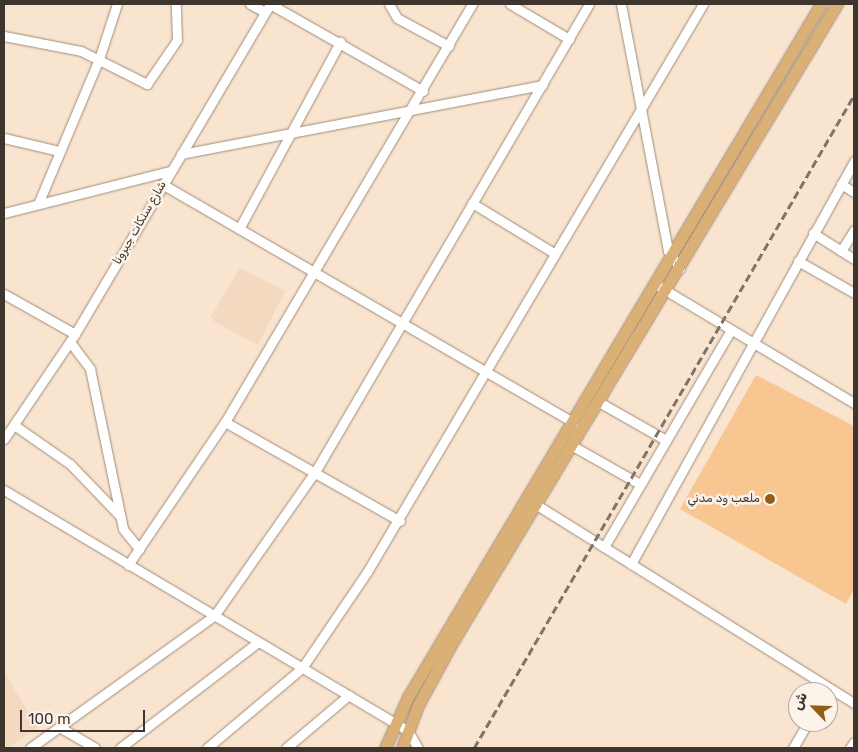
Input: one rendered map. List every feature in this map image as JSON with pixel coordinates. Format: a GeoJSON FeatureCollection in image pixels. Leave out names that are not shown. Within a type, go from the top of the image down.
{"type":"FeatureCollection","features":[{"type":"Feature","properties":{"kind":"main road"},"geometry":{"type":"LineString","coordinates":[[386,748],[395,723],[531,502],[571,445],[597,401],[660,288],[671,260],[821,4]]}},
{"type":"Feature","properties":{"kind":"main road"},"geometry":{"type":"LineString","coordinates":[[402,748],[408,731],[444,658],[574,424],[660,288],[680,268],[837,4]]}},
{"type":"Feature","properties":{"kind":"street"},"geometry":{"type":"LineString","coordinates":[[38,204],[99,59],[117,4]]}},
{"type":"Feature","properties":{"kind":"street"},"geometry":{"type":"LineString","coordinates":[[4,36],[99,59],[147,84],[177,40],[176,4]]}},
{"type":"Feature","properties":{"kind":"street"},"geometry":{"type":"LineString","coordinates":[[250,4],[268,6],[340,42],[423,91]]}},
{"type":"Feature","properties":{"kind":"street"},"geometry":{"type":"LineString","coordinates":[[388,4],[397,18],[449,46]]}},
{"type":"Feature","properties":{"kind":"street"},"geometry":{"type":"LineString","coordinates":[[128,565],[225,422],[423,91],[472,4]]}},
{"type":"Feature","properties":{"kind":"street"},"geometry":{"type":"LineString","coordinates":[[510,4],[569,39]]}},
{"type":"Feature","properties":{"kind":"street"},"geometry":{"type":"LineString","coordinates":[[30,748],[61,728],[214,616],[315,472],[589,4]]}},
{"type":"Feature","properties":{"kind":"street"},"geometry":{"type":"LineString","coordinates":[[621,4],[643,104],[671,260],[680,268]]}},
{"type":"Feature","properties":{"kind":"street"},"geometry":{"type":"LineString","coordinates":[[207,748],[302,668],[400,521],[554,253],[703,4]]}},
{"type":"Feature","properties":{"kind":"street","name":"شارع سنكات جبرونا"},"geometry":{"type":"LineString","coordinates":[[4,439],[72,338],[268,6]]}},
{"type":"Feature","properties":{"kind":"street"},"geometry":{"type":"LineString","coordinates":[[239,229],[340,42]]}},
{"type":"Feature","properties":{"kind":"street"},"geometry":{"type":"LineString","coordinates":[[181,154],[290,134],[413,106],[542,84]]}},
{"type":"Feature","properties":{"kind":"street"},"geometry":{"type":"LineString","coordinates":[[4,138],[59,151]]}},
{"type":"Feature","properties":{"kind":"street"},"geometry":{"type":"LineString","coordinates":[[631,564],[754,345],[813,233],[854,161]]}},
{"type":"Feature","properties":{"kind":"street"},"geometry":{"type":"LineString","coordinates":[[5,214],[170,171]]}},
{"type":"Feature","properties":{"kind":"street"},"geometry":{"type":"LineString","coordinates":[[162,184],[402,321],[574,424]]}},
{"type":"Feature","properties":{"kind":"street"},"geometry":{"type":"LineString","coordinates":[[841,184],[854,192]]}},
{"type":"Feature","properties":{"kind":"street"},"geometry":{"type":"LineString","coordinates":[[472,203],[554,253]]}},
{"type":"Feature","properties":{"kind":"street"},"geometry":{"type":"LineString","coordinates":[[841,251],[854,230]]}},
{"type":"Feature","properties":{"kind":"street"},"geometry":{"type":"LineString","coordinates":[[813,233],[854,259]]}},
{"type":"Feature","properties":{"kind":"street"},"geometry":{"type":"LineString","coordinates":[[798,261],[854,293]]}},
{"type":"Feature","properties":{"kind":"street"},"geometry":{"type":"LineString","coordinates":[[660,288],[854,403]]}},
{"type":"Feature","properties":{"kind":"street"},"geometry":{"type":"LineString","coordinates":[[4,294],[72,338],[90,369],[125,534],[139,549]]}},
{"type":"Feature","properties":{"kind":"street"},"geometry":{"type":"LineString","coordinates":[[604,547],[638,483],[730,330]]}},
{"type":"Feature","properties":{"kind":"street"},"geometry":{"type":"LineString","coordinates":[[597,401],[664,439]]}},
{"type":"Feature","properties":{"kind":"street"},"geometry":{"type":"LineString","coordinates":[[225,422],[400,521]]}},
{"type":"Feature","properties":{"kind":"street"},"geometry":{"type":"LineString","coordinates":[[14,424],[70,464],[120,515]]}},
{"type":"Feature","properties":{"kind":"street"},"geometry":{"type":"LineString","coordinates":[[571,445],[638,483]]}},
{"type":"Feature","properties":{"kind":"street"},"geometry":{"type":"LineString","coordinates":[[4,490],[408,731],[418,748]]}},
{"type":"Feature","properties":{"kind":"street"},"geometry":{"type":"LineString","coordinates":[[531,502],[815,682]]}},
{"type":"Feature","properties":{"kind":"street"},"geometry":{"type":"LineString","coordinates":[[120,748],[258,642]]}},
{"type":"Feature","properties":{"kind":"street"},"geometry":{"type":"LineString","coordinates":[[286,748],[349,695]]}},
{"type":"Feature","properties":{"kind":"street"},"geometry":{"type":"LineString","coordinates":[[838,695],[854,703]]}},
{"type":"Feature","properties":{"kind":"street"},"geometry":{"type":"LineString","coordinates":[[61,728],[95,748]]}},
{"type":"Feature","properties":{"kind":"street"},"geometry":{"type":"LineString","coordinates":[[793,748],[802,732]]}},
{"type":"Feature","properties":{"kind":"street"},"geometry":{"type":"LineString","coordinates":[[850,748],[854,742]]}},
{"type":"Feature","properties":{"kind":"shaded area"},"geometry":{"type":"Polygon","coordinates":[[[240,268],[285,291],[258,345],[215,322],[211,316],[240,268]]]}},
{"type":"Feature","properties":{"kind":"shaded area","name":"ملعب ود مدني"},"geometry":{"type":"Polygon","coordinates":[[[756,375],[854,426],[854,589],[846,604],[680,509],[756,375]]]}},
{"type":"Feature","properties":{"kind":"shaded area"},"geometry":{"type":"Polygon","coordinates":[[[4,672],[38,728],[7,748],[4,748],[4,672]]]}},
{"type":"Feature","properties":{"kind":"railway"},"geometry":{"type":"LineString","coordinates":[[474,748],[854,95]]}},
{"type":"Feature","properties":{"kind":"place","name":"ملعب ود مدني"},"geometry":{"type":"Point","coordinates":[770,499]}}]}
